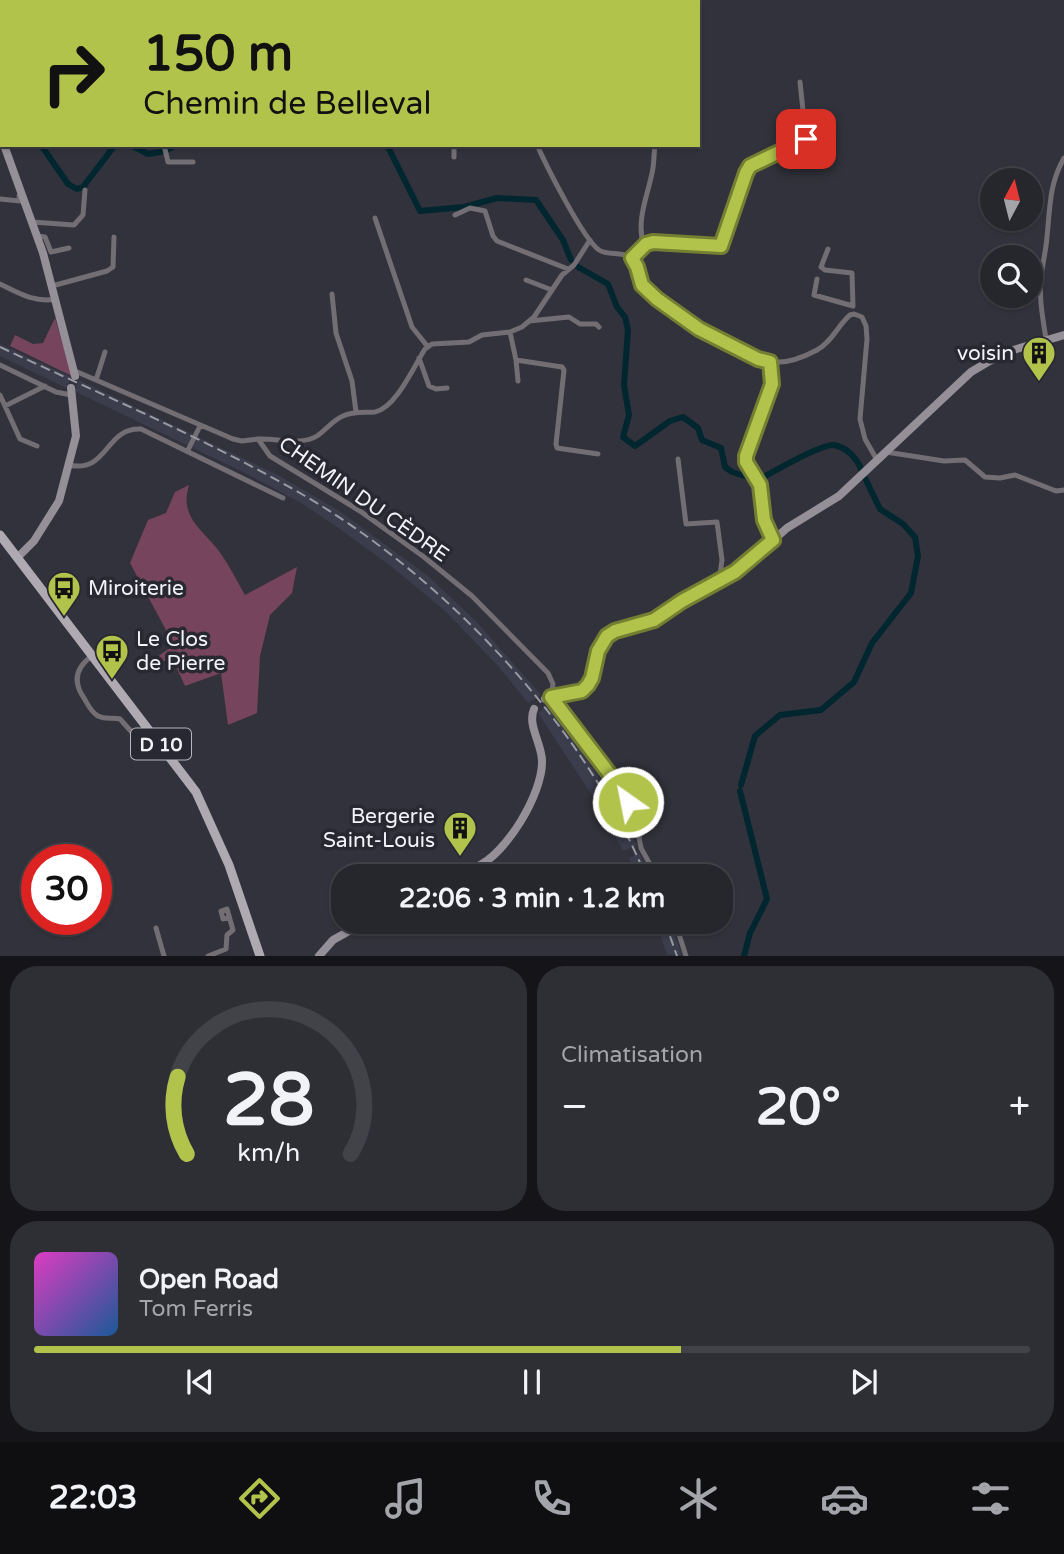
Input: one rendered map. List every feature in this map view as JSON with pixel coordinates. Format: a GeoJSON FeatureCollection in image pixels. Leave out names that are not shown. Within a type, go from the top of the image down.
{"type":"FeatureCollection","features":[{"type":"Feature","properties":{"kind":"main road","name":"D 10"},"geometry":{"type":"LineString","coordinates":[[0,535],[183,774],[205,807],[229,865],[260,956]]}},
{"type":"Feature","properties":{"kind":"street"},"geometry":{"type":"LineString","coordinates":[[632,258],[644,246],[653,242],[721,246],[750,166],[806,139],[800,82]]}},
{"type":"Feature","properties":{"kind":"street"},"geometry":{"type":"LineString","coordinates":[[3,147],[38,236],[75,373]]}},
{"type":"Feature","properties":{"kind":"street"},"geometry":{"type":"LineString","coordinates":[[164,147],[168,162],[193,162]]}},
{"type":"Feature","properties":{"kind":"street"},"geometry":{"type":"LineString","coordinates":[[454,147],[454,157]]}},
{"type":"Feature","properties":{"kind":"street"},"geometry":{"type":"LineString","coordinates":[[538,147],[590,240],[603,252],[620,253],[632,258],[646,290],[686,321],[758,359],[770,362],[794,359],[816,351],[828,342],[850,315],[862,317],[867,339],[860,419],[865,439],[877,460]]}},
{"type":"Feature","properties":{"kind":"street"},"geometry":{"type":"LineString","coordinates":[[644,246],[641,231],[644,202],[653,169],[655,147]]}},
{"type":"Feature","properties":{"kind":"street"},"geometry":{"type":"LineString","coordinates":[[1046,339],[1040,299],[1041,279],[1049,202],[1057,170],[1064,158]]}},
{"type":"Feature","properties":{"kind":"street"},"geometry":{"type":"LineString","coordinates":[[0,199],[20,201],[12,171]]}},
{"type":"Feature","properties":{"kind":"street"},"geometry":{"type":"LineString","coordinates":[[32,222],[74,225],[83,215],[85,190]]}},
{"type":"Feature","properties":{"kind":"street"},"geometry":{"type":"LineString","coordinates":[[455,215],[470,208],[485,211],[497,241],[568,269]]}},
{"type":"Feature","properties":{"kind":"street"},"geometry":{"type":"LineString","coordinates":[[375,218],[412,327],[428,346]]}},
{"type":"Feature","properties":{"kind":"street"},"geometry":{"type":"LineString","coordinates":[[38,236],[45,237],[51,251],[69,248]]}},
{"type":"Feature","properties":{"kind":"street"},"geometry":{"type":"LineString","coordinates":[[52,286],[113,267],[114,237]]}},
{"type":"Feature","properties":{"kind":"street"},"geometry":{"type":"LineString","coordinates":[[258,439],[311,439],[340,416],[356,412],[376,412],[394,400],[428,346],[441,342],[469,342],[482,335],[510,332],[523,327],[574,265],[590,240]]}},
{"type":"Feature","properties":{"kind":"street"},"geometry":{"type":"LineString","coordinates":[[817,279],[814,295],[853,306],[851,273],[825,270],[821,267],[828,249]]}},
{"type":"Feature","properties":{"kind":"street"},"geometry":{"type":"LineString","coordinates":[[526,280],[552,290]]}},
{"type":"Feature","properties":{"kind":"street"},"geometry":{"type":"LineString","coordinates":[[0,284],[32,300],[56,299]]}},
{"type":"Feature","properties":{"kind":"street"},"geometry":{"type":"LineString","coordinates":[[332,294],[336,333],[352,381],[356,412]]}},
{"type":"Feature","properties":{"kind":"street"},"geometry":{"type":"LineString","coordinates":[[529,321],[569,317],[577,323],[596,324],[599,327]]}},
{"type":"Feature","properties":{"kind":"street"},"geometry":{"type":"LineString","coordinates":[[510,332],[518,381]]}},
{"type":"Feature","properties":{"kind":"street"},"geometry":{"type":"LineString","coordinates":[[548,698],[582,691],[588,685],[598,651],[607,636],[615,631],[654,620],[744,566],[796,522],[839,496],[971,372],[1003,353],[1064,335]]}},
{"type":"Feature","properties":{"kind":"street"},"geometry":{"type":"LineString","coordinates":[[96,380],[105,352]]}},
{"type":"Feature","properties":{"kind":"street"},"geometry":{"type":"LineString","coordinates":[[419,358],[429,386],[447,387]]}},
{"type":"Feature","properties":{"kind":"street"},"geometry":{"type":"LineString","coordinates":[[516,360],[564,368],[556,446],[561,450],[598,454]]}},
{"type":"Feature","properties":{"kind":"street"},"geometry":{"type":"LineString","coordinates":[[770,362],[772,384],[746,462],[760,485],[764,520],[773,540]]}},
{"type":"Feature","properties":{"kind":"street"},"geometry":{"type":"LineString","coordinates":[[0,365],[45,386],[71,392],[76,436],[54,512],[34,541],[18,557]]}},
{"type":"Feature","properties":{"kind":"street","name":"CHEMIN DU CÈDRE"},"geometry":{"type":"LineString","coordinates":[[75,373],[200,426],[242,441],[258,439],[270,456],[360,511],[472,596],[548,673],[553,684],[548,698],[621,789],[635,816],[641,848],[650,864]]}},
{"type":"Feature","properties":{"kind":"street"},"geometry":{"type":"LineString","coordinates":[[5,406],[45,386]]}},
{"type":"Feature","properties":{"kind":"street"},"geometry":{"type":"LineString","coordinates":[[0,395],[20,439],[37,446]]}},
{"type":"Feature","properties":{"kind":"street"},"geometry":{"type":"LineString","coordinates":[[189,448],[200,426]]}},
{"type":"Feature","properties":{"kind":"street"},"geometry":{"type":"LineString","coordinates":[[69,465],[80,467],[93,464],[112,442],[135,428],[189,448],[283,498]]}},
{"type":"Feature","properties":{"kind":"street"},"geometry":{"type":"LineString","coordinates":[[886,452],[944,461],[965,460],[985,477],[1015,475],[1056,491],[1064,490]]}},
{"type":"Feature","properties":{"kind":"street"},"geometry":{"type":"LineString","coordinates":[[678,459],[686,524],[717,522],[722,561],[719,581]]}},
{"type":"Feature","properties":{"kind":"street"},"geometry":{"type":"LineString","coordinates":[[0,553],[9,546]]}},
{"type":"Feature","properties":{"kind":"street"},"geometry":{"type":"LineString","coordinates":[[93,655],[80,666],[77,688],[94,713],[104,719],[120,719],[137,738]]}},
{"type":"Feature","properties":{"kind":"street"},"geometry":{"type":"LineString","coordinates":[[481,864],[493,856],[528,810],[538,789],[542,768],[540,748],[532,721],[534,709]]}},
{"type":"Feature","properties":{"kind":"street"},"geometry":{"type":"LineString","coordinates":[[208,956],[226,949],[225,940],[233,930],[229,917]]}},
{"type":"Feature","properties":{"kind":"street"},"geometry":{"type":"LineString","coordinates":[[155,956],[163,955],[156,928]]}},
{"type":"Feature","properties":{"kind":"street"},"geometry":{"type":"LineString","coordinates":[[319,956],[333,940],[344,934]]}},
{"type":"Feature","properties":{"kind":"street"},"geometry":{"type":"LineString","coordinates":[[679,934],[686,956]]}},
{"type":"Feature","properties":{"kind":"shaded area"},"geometry":{"type":"Polygon","coordinates":[[[55,318],[72,376],[10,346],[15,335],[33,344],[43,343],[55,318]]]}},
{"type":"Feature","properties":{"kind":"shaded area"},"geometry":{"type":"Polygon","coordinates":[[[0,344],[71,377],[66,388],[0,356],[0,344]]]}},
{"type":"Feature","properties":{"kind":"shaded area"},"geometry":{"type":"Polygon","coordinates":[[[79,380],[276,474],[338,510],[428,576],[476,621],[541,695],[528,703],[498,666],[445,611],[392,567],[337,527],[301,503],[247,474],[74,391],[79,380]]]}},
{"type":"Feature","properties":{"kind":"shaded area"},"geometry":{"type":"Polygon","coordinates":[[[189,485],[187,506],[194,522],[223,556],[245,595],[297,567],[292,593],[270,615],[260,656],[257,713],[228,725],[221,673],[185,686],[174,662],[153,660],[174,645],[130,563],[148,520],[166,513],[175,492],[189,485]]]}},
{"type":"Feature","properties":{"kind":"shaded area"},"geometry":{"type":"Polygon","coordinates":[[[550,704],[609,793],[637,845],[623,851],[597,803],[538,713],[550,704]]]}},
{"type":"Feature","properties":{"kind":"shaded area"},"geometry":{"type":"Polygon","coordinates":[[[639,853],[644,864],[632,864],[629,858],[639,853]]]}},
{"type":"Feature","properties":{"kind":"shaded area"},"geometry":{"type":"Polygon","coordinates":[[[660,934],[674,934],[682,955],[667,955],[660,934]]]}},
{"type":"Feature","properties":{"kind":"waterway"},"geometry":{"type":"LineString","coordinates":[[42,147],[68,184],[77,189],[83,187],[113,147]]}},
{"type":"Feature","properties":{"kind":"waterway"},"geometry":{"type":"LineString","coordinates":[[135,147],[148,154],[161,152]]}},
{"type":"Feature","properties":{"kind":"waterway"},"geometry":{"type":"LineString","coordinates":[[388,147],[420,211],[464,207],[497,198],[536,200],[563,240],[571,260]]}},
{"type":"Feature","properties":{"kind":"waterway"},"geometry":{"type":"LineString","coordinates":[[578,267],[608,284],[617,307],[625,317],[628,330],[624,385],[629,415],[623,437],[635,446],[670,421],[683,417],[698,428],[702,440],[721,448],[725,467],[751,478]]}},
{"type":"Feature","properties":{"kind":"waterway"},"geometry":{"type":"LineString","coordinates":[[762,478],[809,453],[834,445],[851,455],[862,471]]}},
{"type":"Feature","properties":{"kind":"waterway"},"geometry":{"type":"LineString","coordinates":[[741,785],[755,736],[780,715],[821,710],[854,682],[872,643],[911,593],[918,556],[915,537],[903,524],[880,509],[865,478]]}},
{"type":"Feature","properties":{"kind":"waterway"},"geometry":{"type":"LineString","coordinates":[[740,791],[767,899],[750,933],[744,956]]}},
{"type":"Feature","properties":{"kind":"railway"},"geometry":{"type":"LineString","coordinates":[[0,347],[154,418],[268,475],[357,529],[408,568],[458,612],[505,660],[548,711],[587,765],[620,821],[640,864]]}},
{"type":"Feature","properties":{"kind":"railway"},"geometry":{"type":"LineString","coordinates":[[669,934],[677,956]]}},
{"type":"Feature","properties":{"kind":"place","name":"voisin"},"geometry":{"type":"Point","coordinates":[1039,383]}},
{"type":"Feature","properties":{"kind":"place","name":"Miroiterie"},"geometry":{"type":"Point","coordinates":[64,618]}},
{"type":"Feature","properties":{"kind":"place","name":"Le Clos de Pierre"},"geometry":{"type":"Point","coordinates":[112,681]}},
{"type":"Feature","properties":{"kind":"place","name":"Bergerie Saint-Louis"},"geometry":{"type":"Point","coordinates":[460,858]}},
{"type":"Feature","properties":{"kind":"route"},"geometry":{"type":"LineString","coordinates":[[628,802],[551,697],[582,691],[588,685],[598,651],[607,636],[615,631],[654,620],[744,566],[773,540],[764,520],[760,485],[746,462],[772,384],[770,362],[758,359],[686,321],[646,290],[632,258],[646,244],[653,242],[721,246],[750,166],[806,139]]}}]}
